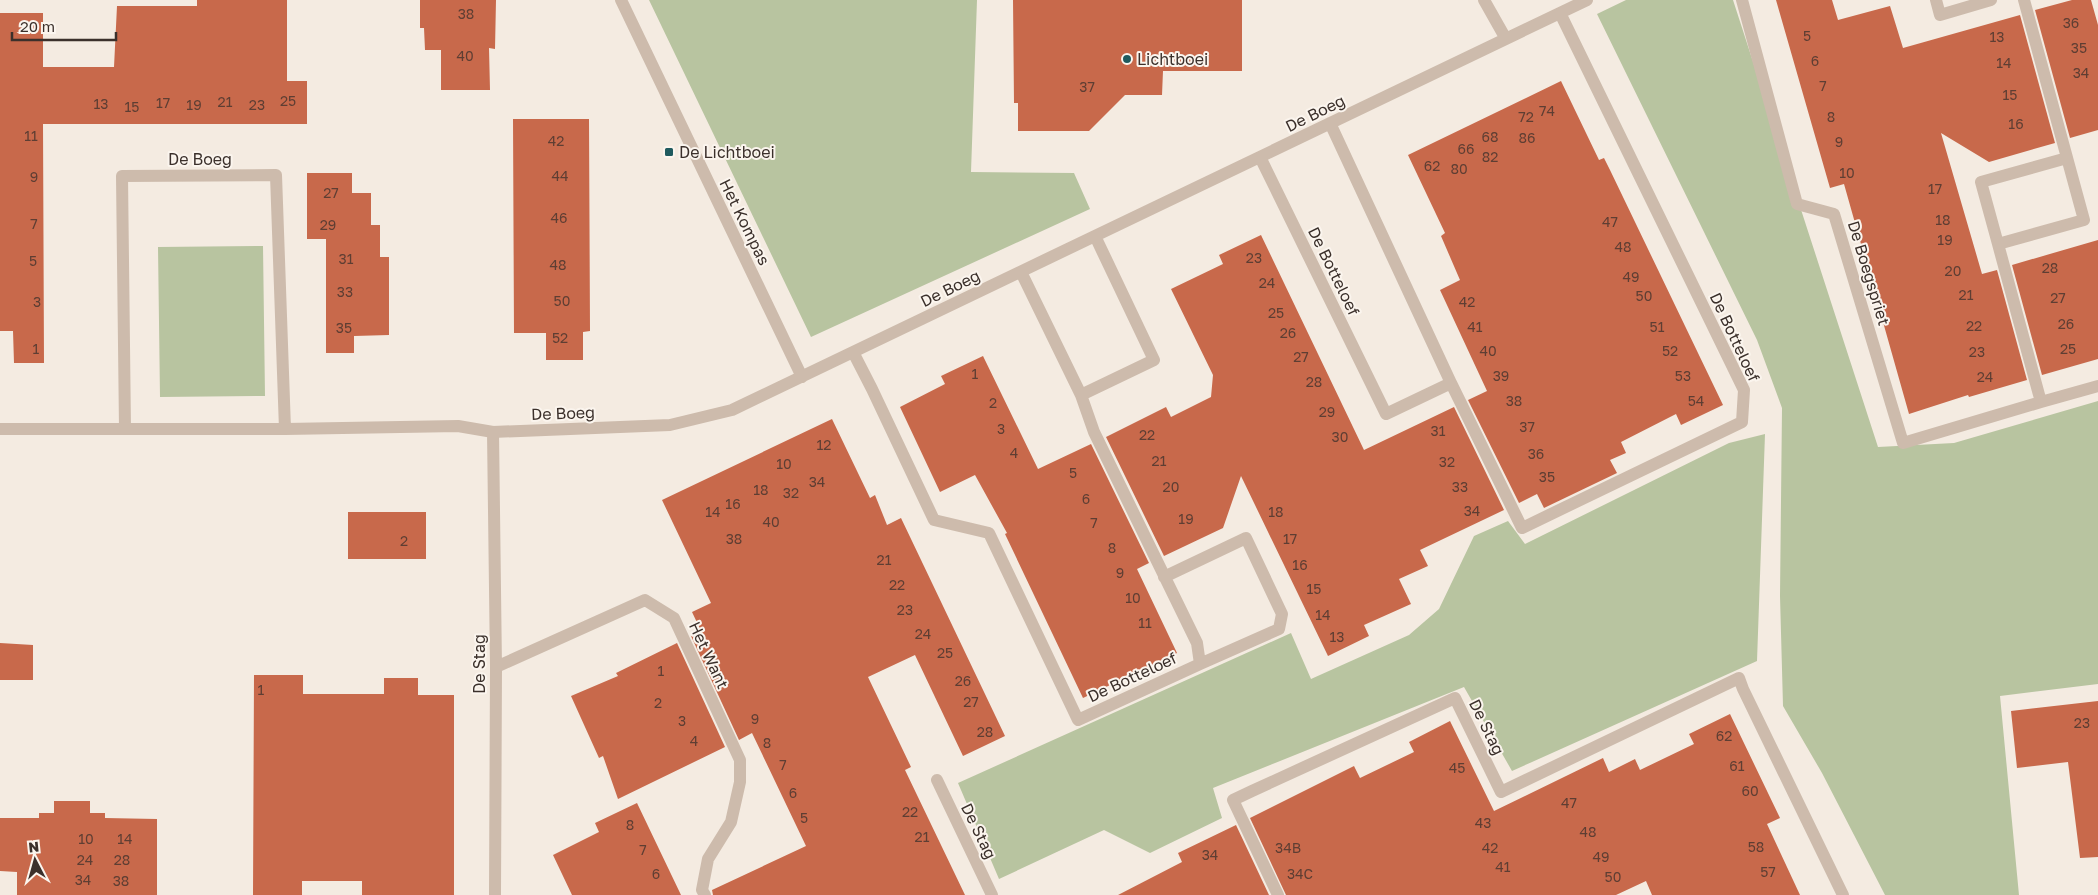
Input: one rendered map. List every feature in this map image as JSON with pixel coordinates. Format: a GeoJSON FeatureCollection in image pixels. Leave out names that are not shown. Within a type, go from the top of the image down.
{"type":"FeatureCollection","features":[{"type":"Feature","properties":{"kind":"street","name":"Het Kompas"},"geometry":{"type":"LineString","coordinates":[[621,0],[802,377]]}},
{"type":"Feature","properties":{"kind":"street"},"geometry":{"type":"LineString","coordinates":[[1484,0],[1506,40]]}},
{"type":"Feature","properties":{"kind":"street","name":"De Boeg"},"geometry":{"type":"LineString","coordinates":[[0,429],[285,429],[458,426],[493,432],[670,425],[732,410],[1587,0]]}},
{"type":"Feature","properties":{"kind":"street","name":"De Boegspriet"},"geometry":{"type":"LineString","coordinates":[[1742,0],[1797,204],[1834,214],[1903,443],[2098,386]]}},
{"type":"Feature","properties":{"kind":"street"},"geometry":{"type":"LineString","coordinates":[[1936,0],[1940,15],[1991,0]]}},
{"type":"Feature","properties":{"kind":"street"},"geometry":{"type":"LineString","coordinates":[[1998,244],[2084,220],[2024,0]]}},
{"type":"Feature","properties":{"kind":"street","name":"De Botteloef"},"geometry":{"type":"LineString","coordinates":[[1330,123],[1451,383],[1522,528],[1742,422],[1744,390],[1560,13]]}},
{"type":"Feature","properties":{"kind":"street","name":"De Botteloef"},"geometry":{"type":"LineString","coordinates":[[1260,157],[1386,414],[1451,383]]}},
{"type":"Feature","properties":{"kind":"street"},"geometry":{"type":"LineString","coordinates":[[2041,402],[1981,182],[2067,158]]}},
{"type":"Feature","properties":{"kind":"street","name":"De Boeg"},"geometry":{"type":"LineString","coordinates":[[125,429],[122,176],[276,174],[285,429]]}},
{"type":"Feature","properties":{"kind":"street"},"geometry":{"type":"LineString","coordinates":[[1081,395],[1154,360],[1095,236]]}},
{"type":"Feature","properties":{"kind":"street","name":"De Botteloef"},"geometry":{"type":"LineString","coordinates":[[1021,272],[1081,395],[1094,432],[1197,643],[1200,664]]}},
{"type":"Feature","properties":{"kind":"street","name":"De Botteloef"},"geometry":{"type":"LineString","coordinates":[[852,352],[872,389],[934,520],[989,533],[1078,720],[1279,629],[1282,614],[1246,538],[1164,577]]}},
{"type":"Feature","properties":{"kind":"street","name":"De Stag"},"geometry":{"type":"LineString","coordinates":[[493,432],[496,667],[495,895]]}},
{"type":"Feature","properties":{"kind":"street","name":"Het Want"},"geometry":{"type":"LineString","coordinates":[[496,667],[646,600],[674,618],[740,760],[740,782],[731,822],[708,859],[703,892]]}},
{"type":"Feature","properties":{"kind":"street","name":"De Stag"},"geometry":{"type":"LineString","coordinates":[[1278,895],[1233,800],[1455,698],[1500,792],[1739,678],[1843,895]]}},
{"type":"Feature","properties":{"kind":"street","name":"De Stag"},"geometry":{"type":"LineString","coordinates":[[937,780],[992,895]]}},
{"type":"Feature","properties":{"kind":"green space"},"geometry":{"type":"Polygon","coordinates":[[[649,0],[977,0],[971,172],[1074,173],[1090,209],[811,337],[649,0]]]}},
{"type":"Feature","properties":{"kind":"green space"},"geometry":{"type":"Polygon","coordinates":[[[1626,0],[1733,0],[1878,447],[1954,443],[2098,401],[2098,684],[2000,696],[2019,895],[1885,895],[1822,773],[1783,706],[1780,596],[1782,408],[1757,340],[1597,14],[1626,0]]]}},
{"type":"Feature","properties":{"kind":"green space"},"geometry":{"type":"Polygon","coordinates":[[[263,246],[265,396],[160,397],[158,247],[263,246]]]}},
{"type":"Feature","properties":{"kind":"green space"},"geometry":{"type":"Polygon","coordinates":[[[1765,434],[1757,661],[1512,771],[1464,687],[1213,788],[1222,818],[1150,853],[1104,830],[999,879],[958,783],[1291,633],[1311,679],[1409,635],[1439,609],[1474,536],[1508,521],[1525,544],[1729,443],[1765,434]]]}},
{"type":"Feature","properties":{"kind":"building"},"geometry":{"type":"Polygon","coordinates":[[[197,0],[287,0],[287,81],[307,81],[307,124],[43,124],[44,363],[14,363],[13,331],[0,331],[0,13],[43,13],[43,67],[114,67],[117,6],[197,6],[197,0]]]}},
{"type":"Feature","properties":{"kind":"building"},"geometry":{"type":"Polygon","coordinates":[[[420,0],[496,0],[495,49],[489,48],[490,90],[441,90],[441,50],[425,50],[424,28],[420,28],[420,0]]]}},
{"type":"Feature","properties":{"kind":"building","name":"Lichtboei"},"geometry":{"type":"Polygon","coordinates":[[[1013,0],[1242,0],[1242,71],[1163,71],[1162,95],[1125,95],[1089,131],[1018,131],[1018,103],[1014,103],[1013,0]]]}},
{"type":"Feature","properties":{"kind":"building"},"geometry":{"type":"Polygon","coordinates":[[[1776,0],[1832,0],[1838,20],[1890,6],[1903,48],[2020,15],[2055,143],[1989,162],[1941,133],[1982,274],[1997,270],[2027,380],[1969,397],[1968,395],[1909,414],[1844,184],[1830,188],[1776,0]]]}},
{"type":"Feature","properties":{"kind":"building"},"geometry":{"type":"Polygon","coordinates":[[[2072,0],[2091,0],[2098,25],[2098,130],[2070,138],[2035,10],[2072,0]]]}},
{"type":"Feature","properties":{"kind":"building"},"geometry":{"type":"Polygon","coordinates":[[[1561,81],[1599,160],[1604,158],[1723,405],[1681,425],[1676,414],[1621,442],[1626,453],[1610,460],[1617,473],[1544,508],[1537,494],[1519,503],[1468,400],[1487,391],[1440,290],[1460,280],[1441,236],[1445,233],[1408,155],[1561,81]]]}},
{"type":"Feature","properties":{"kind":"building"},"geometry":{"type":"Polygon","coordinates":[[[513,119],[589,119],[590,331],[583,332],[583,360],[546,360],[546,333],[514,333],[513,119]]]}},
{"type":"Feature","properties":{"kind":"building"},"geometry":{"type":"Polygon","coordinates":[[[307,173],[352,173],[352,193],[371,193],[371,225],[380,225],[380,257],[389,257],[389,335],[354,336],[354,353],[326,353],[326,239],[307,239],[307,173]]]}},
{"type":"Feature","properties":{"kind":"building"},"geometry":{"type":"Polygon","coordinates":[[[1261,235],[1364,450],[1454,407],[1504,510],[1420,550],[1428,566],[1399,579],[1411,604],[1364,625],[1369,636],[1328,656],[1241,476],[1223,528],[1164,556],[1106,437],[1166,407],[1171,417],[1211,397],[1213,375],[1171,289],[1223,264],[1219,255],[1261,235]]]}},
{"type":"Feature","properties":{"kind":"building"},"geometry":{"type":"Polygon","coordinates":[[[2098,240],[2098,359],[2042,375],[2012,265],[2098,240]]]}},
{"type":"Feature","properties":{"kind":"building"},"geometry":{"type":"Polygon","coordinates":[[[983,356],[1038,469],[1091,444],[1149,563],[1137,569],[1177,653],[1083,698],[1005,534],[1007,533],[975,475],[940,492],[900,407],[945,384],[941,376],[983,356]]]}},
{"type":"Feature","properties":{"kind":"building"},"geometry":{"type":"Polygon","coordinates":[[[832,419],[870,498],[875,495],[887,525],[901,518],[1005,736],[963,756],[915,655],[868,677],[911,767],[905,770],[965,895],[713,895],[712,890],[806,846],[752,733],[739,740],[691,636],[701,631],[692,612],[711,603],[662,500],[832,419]]]}},
{"type":"Feature","properties":{"kind":"building"},"geometry":{"type":"Polygon","coordinates":[[[348,512],[426,512],[426,559],[348,559],[348,512]]]}},
{"type":"Feature","properties":{"kind":"building"},"geometry":{"type":"Polygon","coordinates":[[[0,643],[33,645],[33,680],[0,680],[0,643]]]}},
{"type":"Feature","properties":{"kind":"building"},"geometry":{"type":"Polygon","coordinates":[[[677,643],[725,747],[618,799],[603,756],[599,758],[571,696],[618,676],[616,673],[677,643]]]}},
{"type":"Feature","properties":{"kind":"building"},"geometry":{"type":"Polygon","coordinates":[[[254,675],[303,675],[303,694],[384,694],[384,678],[418,678],[418,695],[454,695],[454,895],[362,895],[362,881],[302,881],[302,895],[253,895],[254,675]]]}},
{"type":"Feature","properties":{"kind":"building"},"geometry":{"type":"Polygon","coordinates":[[[2098,701],[2098,857],[2080,858],[2068,762],[2017,768],[2011,711],[2098,701]]]}},
{"type":"Feature","properties":{"kind":"building"},"geometry":{"type":"Polygon","coordinates":[[[1730,714],[1780,818],[1767,824],[1800,895],[1652,895],[1646,881],[1616,895],[1286,895],[1250,818],[1354,766],[1360,778],[1414,752],[1409,742],[1450,721],[1494,811],[1603,758],[1609,772],[1635,759],[1640,770],[1694,744],[1689,734],[1730,714]]]}},
{"type":"Feature","properties":{"kind":"building"},"geometry":{"type":"Polygon","coordinates":[[[54,801],[90,801],[90,813],[105,813],[105,818],[157,819],[157,895],[17,895],[17,872],[0,871],[0,818],[39,818],[39,813],[54,813],[54,801]]]}},
{"type":"Feature","properties":{"kind":"building"},"geometry":{"type":"Polygon","coordinates":[[[637,803],[681,895],[572,895],[553,855],[599,832],[595,823],[637,803]]]}},
{"type":"Feature","properties":{"kind":"building"},"geometry":{"type":"Polygon","coordinates":[[[1236,825],[1269,895],[1118,895],[1182,862],[1178,853],[1236,825]]]}},
{"type":"Feature","properties":{"kind":"place","name":"Lichtboei"},"geometry":{"type":"Point","coordinates":[1127,59]}},
{"type":"Feature","properties":{"kind":"place","name":"De Lichtboei"},"geometry":{"type":"Point","coordinates":[669,152]}}]}
